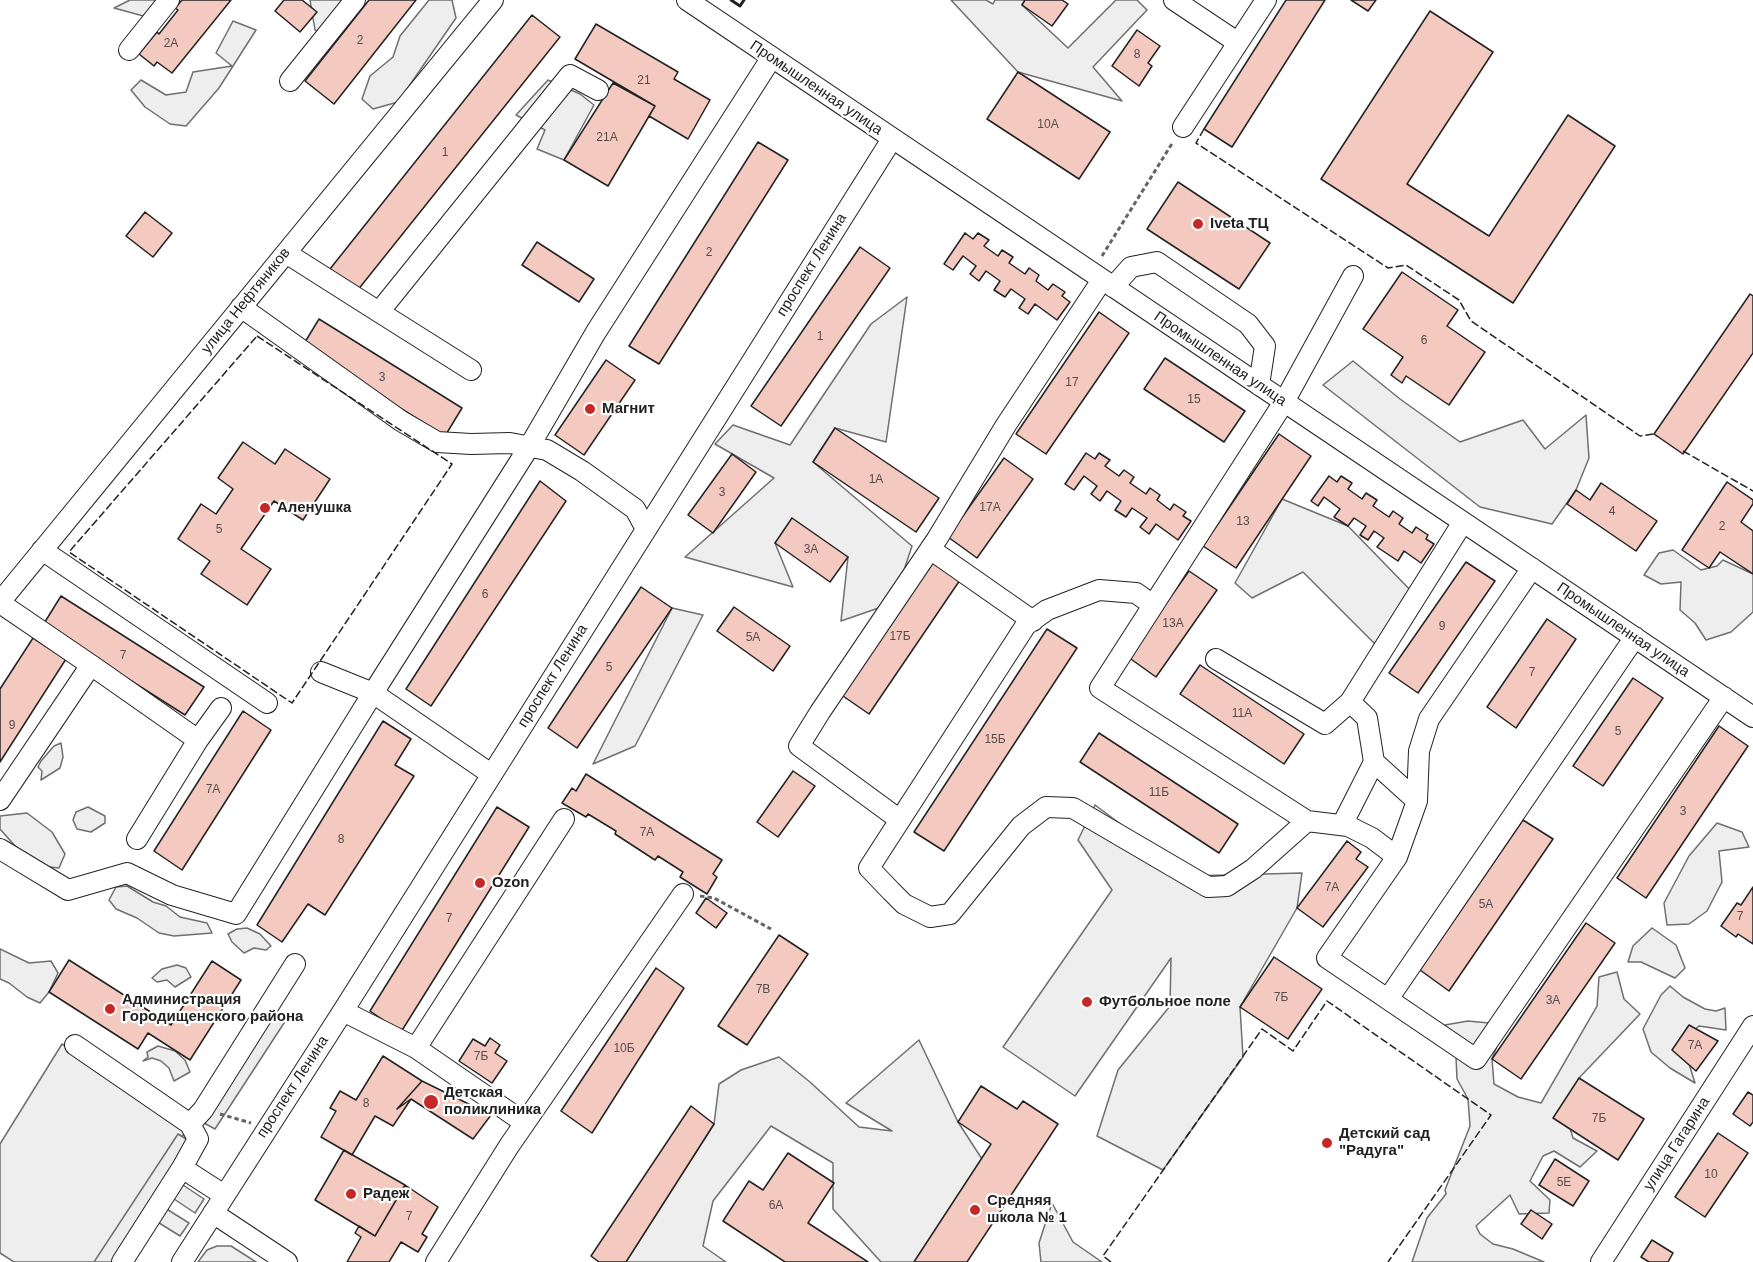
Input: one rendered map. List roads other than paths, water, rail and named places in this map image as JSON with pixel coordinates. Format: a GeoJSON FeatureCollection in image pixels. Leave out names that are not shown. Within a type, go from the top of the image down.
{"type":"FeatureCollection","features":[{"type":"Feature","properties":{"kind":"street"},"geometry":{"type":"LineString","coordinates":[[129,50],[169,0]]}},
{"type":"Feature","properties":{"kind":"street"},"geometry":{"type":"LineString","coordinates":[[290,81],[355,0]]}},
{"type":"Feature","properties":{"kind":"street","name":"улица Нефтяников"},"geometry":{"type":"LineString","coordinates":[[0,603],[493,0]]}},
{"type":"Feature","properties":{"kind":"street","name":"Промышленная улица"},"geometry":{"type":"LineString","coordinates":[[687,0],[1753,717]]}},
{"type":"Feature","properties":{"kind":"street"},"geometry":{"type":"LineString","coordinates":[[1174,0],[1237,42]]}},
{"type":"Feature","properties":{"kind":"street"},"geometry":{"type":"LineString","coordinates":[[1182,127],[1266,0]]}},
{"type":"Feature","properties":{"kind":"street"},"geometry":{"type":"LineString","coordinates":[[0,849],[68,890],[127,873],[172,895],[236,914],[529,447],[596,332],[772,57]]}},
{"type":"Feature","properties":{"kind":"street"},"geometry":{"type":"LineString","coordinates":[[379,312],[570,75],[598,90]]}},
{"type":"Feature","properties":{"kind":"street","name":"проспект Ленина"},"geometry":{"type":"LineString","coordinates":[[182,1262],[343,1011],[892,139]]}},
{"type":"Feature","properties":{"kind":"street"},"geometry":{"type":"LineString","coordinates":[[286,253],[471,370]]}},
{"type":"Feature","properties":{"kind":"street"},"geometry":{"type":"LineString","coordinates":[[900,820],[799,746],[819,712],[930,549],[1006,425],[1102,280],[1131,267],[1157,262],[1248,324],[1265,346],[1259,385]]}},
{"type":"Feature","properties":{"kind":"street"},"geometry":{"type":"LineString","coordinates":[[1353,276],[1284,402],[1100,688],[1307,821],[1348,826],[1372,838],[1396,856]]}},
{"type":"Feature","properties":{"kind":"street"},"geometry":{"type":"LineString","coordinates":[[241,307],[401,421],[437,442],[510,443],[547,450],[582,471],[635,509],[645,529]]}},
{"type":"Feature","properties":{"kind":"street"},"geometry":{"type":"LineString","coordinates":[[1216,659],[1325,724],[1350,702],[1463,522]]}},
{"type":"Feature","properties":{"kind":"street"},"geometry":{"type":"LineString","coordinates":[[930,549],[1033,621]]}},
{"type":"Feature","properties":{"kind":"street"},"geometry":{"type":"LineString","coordinates":[[42,550],[267,703]]}},
{"type":"Feature","properties":{"kind":"street"},"geometry":{"type":"LineString","coordinates":[[1532,568],[1429,719],[1419,751],[1417,801],[1396,856],[1327,957],[1476,1059],[1724,697]]}},
{"type":"Feature","properties":{"kind":"street"},"geometry":{"type":"LineString","coordinates":[[1153,605],[1136,593],[1099,590],[1047,610],[1026,626],[869,868],[904,904],[930,917],[950,914],[1021,826],[1046,807],[1073,808],[1208,887],[1227,886],[1253,870],[1307,821]]}},
{"type":"Feature","properties":{"kind":"street"},"geometry":{"type":"LineString","coordinates":[[0,603],[198,740]]}},
{"type":"Feature","properties":{"kind":"street"},"geometry":{"type":"LineString","coordinates":[[1388,999],[1635,638]]}},
{"type":"Feature","properties":{"kind":"street"},"geometry":{"type":"LineString","coordinates":[[0,800],[91,665]]}},
{"type":"Feature","properties":{"kind":"street"},"geometry":{"type":"LineString","coordinates":[[321,672],[373,693],[491,774]]}},
{"type":"Feature","properties":{"kind":"street"},"geometry":{"type":"LineString","coordinates":[[1341,825],[1374,762],[1367,718],[1350,702]]}},
{"type":"Feature","properties":{"kind":"street"},"geometry":{"type":"LineString","coordinates":[[137,839],[220,708]]}},
{"type":"Feature","properties":{"kind":"street"},"geometry":{"type":"LineString","coordinates":[[1374,762],[1417,801]]}},
{"type":"Feature","properties":{"kind":"street"},"geometry":{"type":"LineString","coordinates":[[416,1048],[564,819]]}},
{"type":"Feature","properties":{"kind":"street"},"geometry":{"type":"LineString","coordinates":[[436,1262],[508,1146],[683,894]]}},
{"type":"Feature","properties":{"kind":"street"},"geometry":{"type":"LineString","coordinates":[[122,1262],[198,1139],[196,1117],[295,964]]}},
{"type":"Feature","properties":{"kind":"street"},"geometry":{"type":"LineString","coordinates":[[343,1011],[416,1048],[525,1123]]}},
{"type":"Feature","properties":{"kind":"street","name":"улица Гагарина"},"geometry":{"type":"LineString","coordinates":[[1601,1262],[1753,1026]]}},
{"type":"Feature","properties":{"kind":"street"},"geometry":{"type":"LineString","coordinates":[[75,1045],[196,1117]]}},
{"type":"Feature","properties":{"kind":"street"},"geometry":{"type":"LineString","coordinates":[[182,1168],[224,1195]]}},
{"type":"Feature","properties":{"kind":"street"},"geometry":{"type":"LineString","coordinates":[[213,1213],[287,1262]]}},
{"type":"Feature","properties":{"kind":"place","name":"Iveta ТЦ"},"geometry":{"type":"Point","coordinates":[1198,224]}},
{"type":"Feature","properties":{"kind":"place","name":"Магнит"},"geometry":{"type":"Point","coordinates":[590,409]}},
{"type":"Feature","properties":{"kind":"place","name":"Аленушка"},"geometry":{"type":"Point","coordinates":[265,508]}},
{"type":"Feature","properties":{"kind":"place","name":"Ozon"},"geometry":{"type":"Point","coordinates":[480,883]}},
{"type":"Feature","properties":{"kind":"place","name":"Футбольное поле"},"geometry":{"type":"Point","coordinates":[1087,1002]}},
{"type":"Feature","properties":{"kind":"place","name":"Администрация Городищенского района"},"geometry":{"type":"Point","coordinates":[110,1009]}},
{"type":"Feature","properties":{"kind":"place","name":"Детская поликлиника"},"geometry":{"type":"Point","coordinates":[431,1102]}},
{"type":"Feature","properties":{"kind":"place","name":"Детский сад \"Радуга\""},"geometry":{"type":"Point","coordinates":[1327,1143]}},
{"type":"Feature","properties":{"kind":"place","name":"Радеж"},"geometry":{"type":"Point","coordinates":[351,1194]}},
{"type":"Feature","properties":{"kind":"place","name":"Средняя школа № 1"},"geometry":{"type":"Point","coordinates":[975,1210]}}]}
